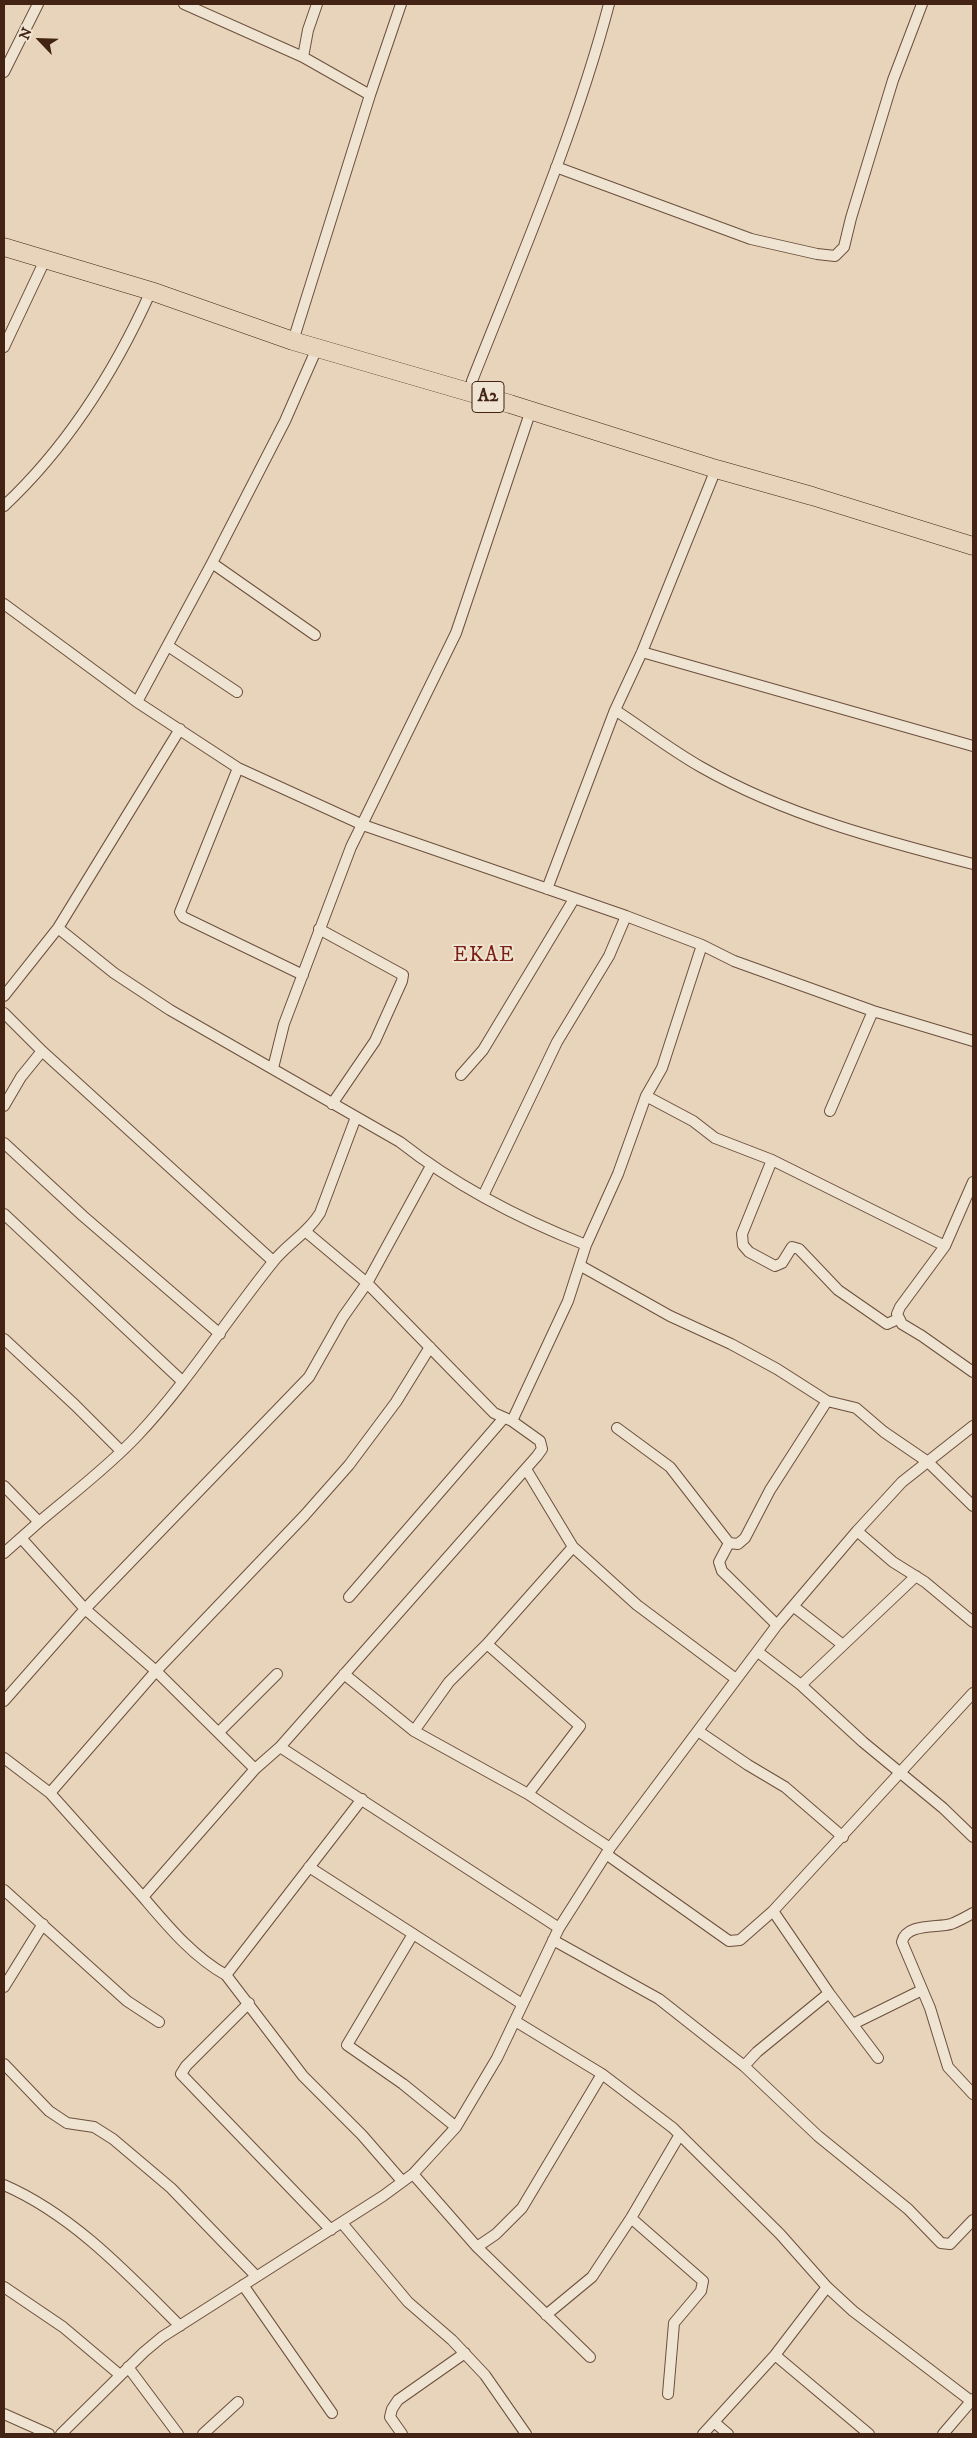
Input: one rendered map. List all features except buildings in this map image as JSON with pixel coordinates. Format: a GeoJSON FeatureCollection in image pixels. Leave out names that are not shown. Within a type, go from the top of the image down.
{"type":"FeatureCollection","features":[{"type":"Feature","properties":{"kind":"highway","name":"A2"},"geometry":{"type":"LineString","coordinates":[[4,237],[154,282],[295,335],[317,348],[531,410],[716,469],[812,496],[973,546]]}},
{"type":"Feature","properties":{"kind":"highway","name":"A2"},"geometry":{"type":"LineString","coordinates":[[4,247],[295,335],[472,381],[973,536]]}},
{"type":"Feature","properties":{"kind":"street"},"geometry":{"type":"LineString","coordinates":[[4,72],[38,4]]}},
{"type":"Feature","properties":{"kind":"street"},"geometry":{"type":"LineString","coordinates":[[184,4],[302,57],[370,95]]}},
{"type":"Feature","properties":{"kind":"street"},"geometry":{"type":"LineString","coordinates":[[302,57],[308,30],[318,4]]}},
{"type":"Feature","properties":{"kind":"street"},"geometry":{"type":"LineString","coordinates":[[295,335],[370,95],[401,4]]}},
{"type":"Feature","properties":{"kind":"street"},"geometry":{"type":"LineString","coordinates":[[472,381],[556,167],[601,37],[610,4]]}},
{"type":"Feature","properties":{"kind":"street"},"geometry":{"type":"LineString","coordinates":[[556,167],[751,239],[817,254],[835,256],[844,247],[893,80],[922,4]]}},
{"type":"Feature","properties":{"kind":"street"},"geometry":{"type":"LineString","coordinates":[[4,347],[45,260]]}},
{"type":"Feature","properties":{"kind":"street"},"geometry":{"type":"LineString","coordinates":[[4,506],[22,489],[76,425],[126,345],[151,291]]}},
{"type":"Feature","properties":{"kind":"street"},"geometry":{"type":"LineString","coordinates":[[136,702],[168,646],[285,421],[317,348]]}},
{"type":"Feature","properties":{"kind":"street"},"geometry":{"type":"LineString","coordinates":[[273,1068],[284,1024],[351,846],[456,633],[531,410]]}},
{"type":"Feature","properties":{"kind":"street"},"geometry":{"type":"LineString","coordinates":[[547,889],[615,710],[642,652],[716,469]]}},
{"type":"Feature","properties":{"kind":"street"},"geometry":{"type":"LineString","coordinates":[[212,563],[315,635]]}},
{"type":"Feature","properties":{"kind":"street"},"geometry":{"type":"LineString","coordinates":[[4,604],[136,702],[238,768],[363,825],[626,916],[702,945],[734,961],[873,1011],[973,1041]]}},
{"type":"Feature","properties":{"kind":"street"},"geometry":{"type":"LineString","coordinates":[[168,646],[237,692]]}},
{"type":"Feature","properties":{"kind":"street"},"geometry":{"type":"LineString","coordinates":[[642,652],[973,746]]}},
{"type":"Feature","properties":{"kind":"street"},"geometry":{"type":"LineString","coordinates":[[615,710],[701,767],[761,796],[833,826],[973,864]]}},
{"type":"Feature","properties":{"kind":"street"},"geometry":{"type":"LineString","coordinates":[[4,996],[58,928],[180,729]]}},
{"type":"Feature","properties":{"kind":"street"},"geometry":{"type":"LineString","coordinates":[[238,768],[180,912],[183,917],[303,975]]}},
{"type":"Feature","properties":{"kind":"street"},"geometry":{"type":"LineString","coordinates":[[461,1075],[483,1050],[574,899]]}},
{"type":"Feature","properties":{"kind":"street"},"geometry":{"type":"LineString","coordinates":[[484,1196],[556,1042],[610,956],[626,916]]}},
{"type":"Feature","properties":{"kind":"street"},"geometry":{"type":"LineString","coordinates":[[58,928],[114,973],[170,1010],[400,1142],[431,1166],[484,1196],[541,1227],[586,1245]]}},
{"type":"Feature","properties":{"kind":"street"},"geometry":{"type":"LineString","coordinates":[[319,929],[402,975],[402,981],[375,1041],[332,1104]]}},
{"type":"Feature","properties":{"kind":"street"},"geometry":{"type":"LineString","coordinates":[[349,1597],[508,1420],[568,1301],[581,1266],[586,1245],[618,1174],[646,1096],[662,1068],[702,945]]}},
{"type":"Feature","properties":{"kind":"street"},"geometry":{"type":"LineString","coordinates":[[830,1111],[873,1011]]}},
{"type":"Feature","properties":{"kind":"street"},"geometry":{"type":"LineString","coordinates":[[4,1013],[42,1051],[273,1261]]}},
{"type":"Feature","properties":{"kind":"street"},"geometry":{"type":"LineString","coordinates":[[4,1106],[21,1077],[42,1051]]}},
{"type":"Feature","properties":{"kind":"street"},"geometry":{"type":"LineString","coordinates":[[646,1096],[693,1122],[715,1138],[772,1160],[945,1246]]}},
{"type":"Feature","properties":{"kind":"street"},"geometry":{"type":"LineString","coordinates":[[4,1553],[138,1435],[220,1334],[273,1261],[289,1243],[305,1231],[320,1213],[356,1117]]}},
{"type":"Feature","properties":{"kind":"street"},"geometry":{"type":"LineString","coordinates":[[4,1143],[83,1216],[220,1334]]}},
{"type":"Feature","properties":{"kind":"street"},"geometry":{"type":"LineString","coordinates":[[772,1160],[742,1234],[742,1245],[749,1252],[775,1266],[782,1263],[792,1247],[799,1249],[838,1290],[876,1318],[887,1324],[898,1319]]}},
{"type":"Feature","properties":{"kind":"street"},"geometry":{"type":"LineString","coordinates":[[4,1701],[85,1609],[310,1377],[343,1317],[367,1284],[431,1166]]}},
{"type":"Feature","properties":{"kind":"street"},"geometry":{"type":"LineString","coordinates":[[973,1182],[945,1246],[900,1308],[898,1319],[902,1324],[973,1372]]}},
{"type":"Feature","properties":{"kind":"street"},"geometry":{"type":"LineString","coordinates":[[4,1214],[182,1381]]}},
{"type":"Feature","properties":{"kind":"street"},"geometry":{"type":"LineString","coordinates":[[143,1897],[255,1769],[280,1746],[542,1449],[540,1441],[494,1413],[367,1284],[305,1231]]}},
{"type":"Feature","properties":{"kind":"street"},"geometry":{"type":"LineString","coordinates":[[581,1266],[670,1316],[770,1365],[827,1401],[856,1408],[884,1432],[928,1462],[973,1506]]}},
{"type":"Feature","properties":{"kind":"street"},"geometry":{"type":"LineString","coordinates":[[4,1339],[76,1405],[121,1451]]}},
{"type":"Feature","properties":{"kind":"street"},"geometry":{"type":"LineString","coordinates":[[50,1793],[156,1671],[304,1516],[349,1465],[387,1415],[430,1347]]}},
{"type":"Feature","properties":{"kind":"street"},"geometry":{"type":"LineString","coordinates":[[617,1428],[670,1467],[729,1543],[738,1544],[745,1538],[770,1490],[827,1401]]}},
{"type":"Feature","properties":{"kind":"street"},"geometry":{"type":"LineString","coordinates":[[67,2432],[144,2352],[180,2326],[342,2223],[414,2174],[456,2127],[497,2058],[559,1928],[608,1851],[736,1679],[793,1606],[902,1482],[973,1426]]}},
{"type":"Feature","properties":{"kind":"street"},"geometry":{"type":"LineString","coordinates":[[526,1469],[573,1546],[636,1605],[736,1679]]}},
{"type":"Feature","properties":{"kind":"street"},"geometry":{"type":"LineString","coordinates":[[4,1486],[40,1522]]}},
{"type":"Feature","properties":{"kind":"street"},"geometry":{"type":"LineString","coordinates":[[857,1531],[893,1562],[916,1576],[973,1622]]}},
{"type":"Feature","properties":{"kind":"street"},"geometry":{"type":"LineString","coordinates":[[22,1539],[85,1609],[156,1671],[255,1769]]}},
{"type":"Feature","properties":{"kind":"street"},"geometry":{"type":"LineString","coordinates":[[729,1543],[719,1562],[722,1571],[777,1625]]}},
{"type":"Feature","properties":{"kind":"street"},"geometry":{"type":"LineString","coordinates":[[414,1731],[449,1682],[487,1644],[573,1546]]}},
{"type":"Feature","properties":{"kind":"street"},"geometry":{"type":"LineString","coordinates":[[801,1685],[916,1576]]}},
{"type":"Feature","properties":{"kind":"street"},"geometry":{"type":"LineString","coordinates":[[793,1606],[843,1645]]}},
{"type":"Feature","properties":{"kind":"street"},"geometry":{"type":"LineString","coordinates":[[487,1644],[580,1726],[528,1794]]}},
{"type":"Feature","properties":{"kind":"street"},"geometry":{"type":"LineString","coordinates":[[758,1652],[801,1685],[899,1773],[972,1832]]}},
{"type":"Feature","properties":{"kind":"street"},"geometry":{"type":"LineString","coordinates":[[219,1732],[277,1674]]}},
{"type":"Feature","properties":{"kind":"street"},"geometry":{"type":"LineString","coordinates":[[344,1674],[414,1731],[528,1794],[729,1941],[740,1940],[773,1911],[843,1837],[973,1693]]}},
{"type":"Feature","properties":{"kind":"street"},"geometry":{"type":"LineString","coordinates":[[698,1731],[748,1765],[785,1786],[843,1837]]}},
{"type":"Feature","properties":{"kind":"street"},"geometry":{"type":"LineString","coordinates":[[280,1746],[559,1928]]}},
{"type":"Feature","properties":{"kind":"street"},"geometry":{"type":"LineString","coordinates":[[4,1758],[50,1793],[170,1928],[210,1966],[226,1975],[303,2076],[362,2135],[402,2181]]}},
{"type":"Feature","properties":{"kind":"street"},"geometry":{"type":"LineString","coordinates":[[226,1975],[362,1799]]}},
{"type":"Feature","properties":{"kind":"street"},"geometry":{"type":"LineString","coordinates":[[309,1867],[522,2004]]}},
{"type":"Feature","properties":{"kind":"street"},"geometry":{"type":"LineString","coordinates":[[4,1890],[44,1924],[126,2001],[160,2022]]}},
{"type":"Feature","properties":{"kind":"street"},"geometry":{"type":"LineString","coordinates":[[773,1911],[829,1993],[878,2058]]}},
{"type":"Feature","properties":{"kind":"street"},"geometry":{"type":"LineString","coordinates":[[973,1913],[952,1924],[911,1930],[903,1938],[902,1942],[922,1990],[948,2067],[973,2094]]}},
{"type":"Feature","properties":{"kind":"street"},"geometry":{"type":"LineString","coordinates":[[4,1987],[44,1924]]}},
{"type":"Feature","properties":{"kind":"street"},"geometry":{"type":"LineString","coordinates":[[413,1934],[346,2045],[403,2084],[456,2127]]}},
{"type":"Feature","properties":{"kind":"street"},"geometry":{"type":"LineString","coordinates":[[553,1940],[659,1999],[744,2066],[818,2136],[908,2210],[941,2243],[950,2244],[973,2220]]}},
{"type":"Feature","properties":{"kind":"street"},"geometry":{"type":"LineString","coordinates":[[853,2024],[922,1990]]}},
{"type":"Feature","properties":{"kind":"street"},"geometry":{"type":"LineString","coordinates":[[744,2066],[757,2052],[829,1993]]}},
{"type":"Feature","properties":{"kind":"street"},"geometry":{"type":"LineString","coordinates":[[249,2003],[186,2066],[181,2074],[331,2230]]}},
{"type":"Feature","properties":{"kind":"street"},"geometry":{"type":"LineString","coordinates":[[515,2021],[602,2074],[673,2128],[780,2234],[827,2287],[853,2312],[972,2400],[943,2434]]}},
{"type":"Feature","properties":{"kind":"street"},"geometry":{"type":"LineString","coordinates":[[4,2064],[50,2111],[67,2123],[94,2127],[112,2139],[171,2188],[256,2276]]}},
{"type":"Feature","properties":{"kind":"street"},"geometry":{"type":"LineString","coordinates":[[477,2247],[496,2234],[522,2208],[602,2074]]}},
{"type":"Feature","properties":{"kind":"street"},"geometry":{"type":"LineString","coordinates":[[546,2315],[592,2277],[631,2218],[679,2136]]}},
{"type":"Feature","properties":{"kind":"street"},"geometry":{"type":"LineString","coordinates":[[414,2174],[477,2247],[590,2358]]}},
{"type":"Feature","properties":{"kind":"street"},"geometry":{"type":"LineString","coordinates":[[4,2185],[51,2210],[118,2265],[180,2326]]}},
{"type":"Feature","properties":{"kind":"street"},"geometry":{"type":"LineString","coordinates":[[631,2218],[703,2281],[701,2290],[674,2323],[668,2394]]}},
{"type":"Feature","properties":{"kind":"street"},"geometry":{"type":"LineString","coordinates":[[342,2223],[408,2302],[485,2375],[526,2434]]}},
{"type":"Feature","properties":{"kind":"street"},"geometry":{"type":"LineString","coordinates":[[243,2285],[332,2413]]}},
{"type":"Feature","properties":{"kind":"street"},"geometry":{"type":"LineString","coordinates":[[4,2287],[63,2327],[120,2375]]}},
{"type":"Feature","properties":{"kind":"street"},"geometry":{"type":"LineString","coordinates":[[703,2434],[775,2355],[827,2287]]}},
{"type":"Feature","properties":{"kind":"street"},"geometry":{"type":"LineString","coordinates":[[402,2434],[390,2417],[392,2409],[398,2400],[465,2354]]}},
{"type":"Feature","properties":{"kind":"street"},"geometry":{"type":"LineString","coordinates":[[775,2355],[869,2434]]}},
{"type":"Feature","properties":{"kind":"street"},"geometry":{"type":"LineString","coordinates":[[128,2367],[178,2434]]}},
{"type":"Feature","properties":{"kind":"street"},"geometry":{"type":"LineString","coordinates":[[203,2434],[238,2402]]}},
{"type":"Feature","properties":{"kind":"street"},"geometry":{"type":"LineString","coordinates":[[4,2414],[49,2434]]}},
{"type":"Feature","properties":{"kind":"street"},"geometry":{"type":"LineString","coordinates":[[714,2422],[728,2434]]}},
{"type":"Feature","properties":{"kind":"district","name":"EKAE"},"geometry":{"type":"Point","coordinates":[484,957]}}]}
